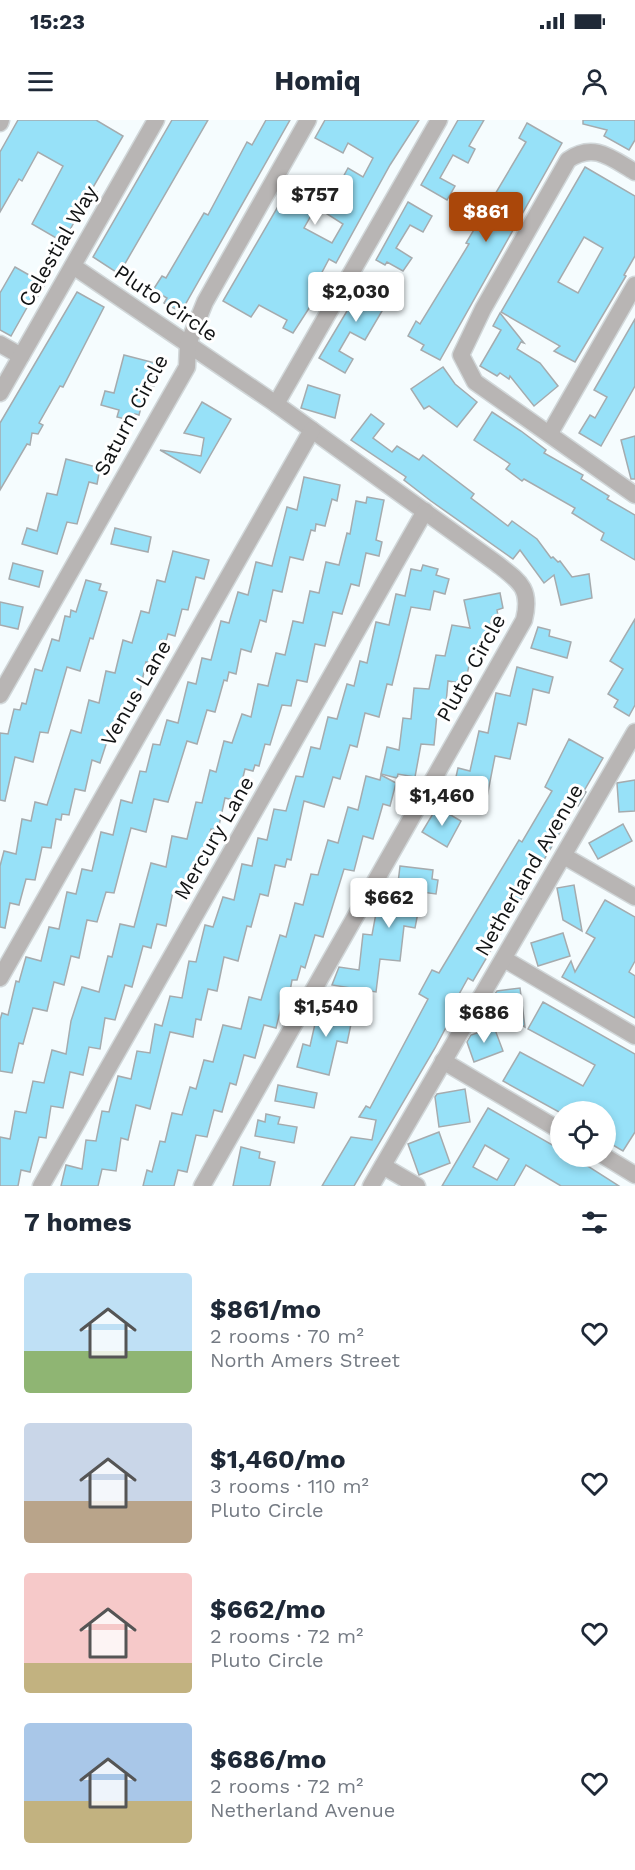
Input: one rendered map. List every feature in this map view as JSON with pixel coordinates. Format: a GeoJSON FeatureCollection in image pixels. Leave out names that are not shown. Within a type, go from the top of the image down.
{"type":"FeatureCollection","features":[{"type":"Feature","properties":{"kind":"street","name":"Celestial Way"},"geometry":{"type":"LineString","coordinates":[[0,393],[156,120]]}},
{"type":"Feature","properties":{"kind":"street","name":"Saturn Circle"},"geometry":{"type":"LineString","coordinates":[[0,695],[187,367],[188,344],[205,302],[308,120]]}},
{"type":"Feature","properties":{"kind":"street"},"geometry":{"type":"LineString","coordinates":[[276,404],[439,120]]}},
{"type":"Feature","properties":{"kind":"street"},"geometry":{"type":"LineString","coordinates":[[631,170],[597,152],[581,151],[568,160],[483,309],[461,355],[475,382],[635,495]]}},
{"type":"Feature","properties":{"kind":"street","name":"Pluto Circle"},"geometry":{"type":"LineString","coordinates":[[73,266],[276,404],[496,563],[524,588],[528,603],[524,620],[202,1186]]}},
{"type":"Feature","properties":{"kind":"street"},"geometry":{"type":"LineString","coordinates":[[550,433],[635,285]]}},
{"type":"Feature","properties":{"kind":"street"},"geometry":{"type":"LineString","coordinates":[[0,344],[21,356]]}},
{"type":"Feature","properties":{"kind":"street","name":"Venus Lane"},"geometry":{"type":"LineString","coordinates":[[0,978],[312,430]]}},
{"type":"Feature","properties":{"kind":"street","name":"Mercury Lane"},"geometry":{"type":"LineString","coordinates":[[41,1186],[425,511]]}},
{"type":"Feature","properties":{"kind":"street","name":"Netherland Avenue"},"geometry":{"type":"LineString","coordinates":[[371,1186],[564,856],[629,756],[635,732]]}},
{"type":"Feature","properties":{"kind":"street"},"geometry":{"type":"LineString","coordinates":[[564,856],[635,897]]}},
{"type":"Feature","properties":{"kind":"street"},"geometry":{"type":"LineString","coordinates":[[504,959],[635,1036]]}},
{"type":"Feature","properties":{"kind":"street"},"geometry":{"type":"LineString","coordinates":[[443,1061],[550,1124]]}},
{"type":"Feature","properties":{"kind":"street"},"geometry":{"type":"LineString","coordinates":[[616,1163],[635,1175]]}},
{"type":"Feature","properties":{"kind":"street"},"geometry":{"type":"LineString","coordinates":[[383,1166],[417,1186]]}},
{"type":"Feature","properties":{"kind":"building"},"geometry":{"type":"Polygon","coordinates":[[[18,120],[96,120],[123,136],[92,189],[97,192],[85,213],[81,210],[63,242],[32,224],[63,166],[38,152],[22,181],[19,179],[0,212],[0,152],[18,120]]]}},
{"type":"Feature","properties":{"kind":"building"},"geometry":{"type":"Polygon","coordinates":[[[172,120],[208,120],[119,274],[93,257],[172,120]]]}},
{"type":"Feature","properties":{"kind":"building"},"geometry":{"type":"Polygon","coordinates":[[[266,120],[290,120],[181,312],[164,303],[167,298],[153,290],[162,276],[166,278],[204,213],[208,215],[247,142],[252,145],[266,120]]]}},
{"type":"Feature","properties":{"kind":"building"},"geometry":{"type":"Polygon","coordinates":[[[325,120],[419,120],[390,165],[336,263],[329,259],[319,278],[326,282],[293,333],[283,328],[287,320],[259,305],[251,317],[223,301],[291,184],[304,191],[301,196],[317,205],[304,228],[332,243],[343,224],[324,212],[348,168],[363,177],[373,158],[348,143],[343,153],[315,138],[325,120]]]}},
{"type":"Feature","properties":{"kind":"building"},"geometry":{"type":"Polygon","coordinates":[[[458,120],[484,120],[469,146],[475,149],[468,163],[453,155],[440,178],[455,186],[447,200],[421,185],[458,120]]]}},
{"type":"Feature","properties":{"kind":"building"},"geometry":{"type":"Polygon","coordinates":[[[583,120],[635,120],[635,140],[629,150],[604,136],[607,130],[583,124],[583,120]]]}},
{"type":"Feature","properties":{"kind":"building"},"geometry":{"type":"Polygon","coordinates":[[[527,123],[562,143],[440,360],[421,350],[424,345],[408,336],[416,321],[420,324],[469,244],[466,243],[526,142],[519,138],[527,123]]]}},
{"type":"Feature","properties":{"kind":"building"},"geometry":{"type":"Polygon","coordinates":[[[585,167],[635,196],[635,256],[624,275],[626,276],[575,362],[554,351],[560,346],[501,312],[585,167]],[[584,237],[558,282],[578,293],[603,248],[584,237]]]}},
{"type":"Feature","properties":{"kind":"building"},"geometry":{"type":"Polygon","coordinates":[[[408,202],[432,216],[423,232],[410,225],[396,248],[412,258],[403,271],[387,262],[385,265],[376,260],[408,202]]]}},
{"type":"Feature","properties":{"kind":"building"},"geometry":{"type":"Polygon","coordinates":[[[15,267],[45,284],[32,306],[29,304],[11,336],[0,330],[0,293],[15,267]]]}},
{"type":"Feature","properties":{"kind":"building"},"geometry":{"type":"Polygon","coordinates":[[[366,279],[392,294],[365,340],[350,332],[339,351],[353,359],[345,373],[319,358],[366,279]]]}},
{"type":"Feature","properties":{"kind":"building"},"geometry":{"type":"Polygon","coordinates":[[[77,292],[104,307],[63,387],[60,386],[39,423],[43,425],[38,434],[32,433],[30,445],[27,444],[0,490],[0,423],[77,292]]]}},
{"type":"Feature","properties":{"kind":"building"},"geometry":{"type":"Polygon","coordinates":[[[500,313],[524,343],[521,342],[517,349],[540,363],[558,386],[534,406],[510,376],[509,379],[500,373],[497,376],[480,366],[501,330],[493,326],[500,313]]]}},
{"type":"Feature","properties":{"kind":"building"},"geometry":{"type":"Polygon","coordinates":[[[635,319],[635,386],[601,446],[579,433],[590,415],[595,418],[607,397],[594,390],[635,319]]]}},
{"type":"Feature","properties":{"kind":"building"},"geometry":{"type":"Polygon","coordinates":[[[124,355],[159,364],[154,386],[147,385],[139,415],[135,414],[134,421],[117,417],[119,410],[101,405],[105,391],[114,393],[124,355]]]}},
{"type":"Feature","properties":{"kind":"building"},"geometry":{"type":"Polygon","coordinates":[[[443,367],[455,384],[477,402],[457,427],[429,406],[424,409],[411,389],[443,367]]]}},
{"type":"Feature","properties":{"kind":"building"},"geometry":{"type":"Polygon","coordinates":[[[308,385],[340,395],[335,418],[301,408],[308,385]]]}},
{"type":"Feature","properties":{"kind":"building"},"geometry":{"type":"Polygon","coordinates":[[[202,402],[231,419],[200,473],[160,450],[201,456],[204,438],[184,433],[202,402]]]}},
{"type":"Feature","properties":{"kind":"building"},"geometry":{"type":"Polygon","coordinates":[[[492,412],[546,450],[544,453],[583,475],[581,479],[609,496],[607,499],[635,515],[635,560],[601,540],[604,533],[572,513],[575,508],[524,479],[522,481],[506,469],[510,464],[474,440],[492,412]]]}},
{"type":"Feature","properties":{"kind":"building"},"geometry":{"type":"Polygon","coordinates":[[[371,414],[384,424],[373,438],[392,452],[397,446],[419,460],[423,455],[474,494],[471,498],[508,526],[512,521],[537,539],[551,558],[560,561],[572,577],[589,574],[592,598],[561,605],[554,575],[544,583],[520,550],[513,559],[431,501],[404,480],[406,477],[351,440],[371,414]]]}},
{"type":"Feature","properties":{"kind":"building"},"geometry":{"type":"Polygon","coordinates":[[[635,436],[635,479],[631,479],[621,440],[635,436]]]}},
{"type":"Feature","properties":{"kind":"building"},"geometry":{"type":"Polygon","coordinates":[[[66,459],[100,468],[97,484],[89,482],[77,524],[67,522],[57,554],[22,544],[27,528],[37,531],[47,493],[57,495],[66,459]]]}},
{"type":"Feature","properties":{"kind":"building"},"geometry":{"type":"Polygon","coordinates":[[[304,477],[340,485],[337,501],[332,499],[325,526],[316,524],[315,531],[311,530],[303,560],[290,557],[282,592],[273,590],[266,622],[260,620],[251,652],[241,649],[236,674],[229,672],[227,681],[224,680],[215,712],[207,710],[197,744],[187,741],[168,802],[154,799],[146,832],[131,828],[114,893],[106,892],[97,922],[87,920],[79,958],[71,956],[64,985],[54,982],[47,1011],[33,1008],[23,1044],[19,1043],[12,1073],[0,1071],[0,1020],[2,1013],[8,1015],[16,981],[19,982],[26,957],[41,961],[49,927],[59,929],[67,892],[76,894],[82,869],[92,871],[101,832],[113,835],[121,800],[132,803],[140,771],[146,772],[153,744],[160,745],[167,720],[178,723],[188,682],[196,684],[202,658],[211,660],[221,621],[229,623],[238,592],[248,595],[256,562],[272,566],[287,507],[297,510],[304,477]]]}},
{"type":"Feature","properties":{"kind":"building"},"geometry":{"type":"Polygon","coordinates":[[[367,497],[384,500],[376,540],[382,542],[379,556],[366,553],[359,586],[351,584],[342,614],[333,612],[325,646],[315,644],[307,682],[297,680],[291,706],[282,705],[270,745],[265,744],[259,766],[255,765],[253,771],[245,769],[237,801],[225,798],[218,830],[211,829],[204,867],[192,865],[185,894],[173,891],[166,926],[157,924],[151,948],[143,946],[132,987],[125,985],[115,1020],[105,1018],[100,1049],[89,1047],[83,1075],[70,1072],[63,1108],[51,1106],[46,1138],[39,1137],[30,1172],[21,1170],[18,1186],[0,1186],[0,1137],[10,1139],[15,1111],[26,1113],[33,1081],[44,1083],[52,1050],[66,1054],[71,1021],[82,987],[99,992],[108,956],[112,957],[120,924],[134,927],[151,863],[166,867],[172,836],[187,839],[196,802],[202,803],[210,770],[216,772],[224,741],[232,743],[242,714],[251,717],[258,684],[268,686],[276,653],[285,655],[293,621],[303,623],[310,591],[319,593],[326,562],[339,565],[347,533],[350,534],[356,501],[366,503],[367,497]]]}},
{"type":"Feature","properties":{"kind":"building"},"geometry":{"type":"Polygon","coordinates":[[[115,528],[151,537],[148,552],[111,544],[115,528]]]}},
{"type":"Feature","properties":{"kind":"building"},"geometry":{"type":"Polygon","coordinates":[[[173,551],[209,560],[204,579],[196,577],[188,610],[182,609],[175,636],[168,634],[166,641],[162,640],[156,664],[146,662],[138,701],[128,699],[119,731],[111,729],[100,763],[92,760],[85,791],[75,789],[69,815],[62,814],[61,820],[56,819],[51,848],[42,847],[35,880],[26,879],[19,905],[10,903],[5,928],[0,927],[0,866],[4,851],[16,854],[22,819],[31,821],[35,802],[47,805],[71,730],[81,733],[89,700],[99,703],[106,671],[115,673],[123,640],[132,643],[141,611],[149,613],[157,580],[165,582],[173,551]]]}},
{"type":"Feature","properties":{"kind":"building"},"geometry":{"type":"Polygon","coordinates":[[[13,563],[43,571],[39,587],[9,579],[13,563]]]}},
{"type":"Feature","properties":{"kind":"building"},"geometry":{"type":"Polygon","coordinates":[[[423,565],[438,569],[436,575],[449,579],[445,594],[434,591],[430,610],[411,607],[392,685],[387,684],[379,717],[365,713],[357,747],[350,745],[340,779],[333,777],[324,807],[304,801],[291,860],[287,859],[285,867],[275,865],[268,896],[260,894],[251,927],[247,926],[238,961],[224,957],[217,991],[208,989],[201,1020],[196,1019],[193,1037],[170,1032],[150,1109],[136,1105],[128,1140],[121,1138],[116,1171],[102,1169],[98,1186],[61,1186],[66,1165],[82,1169],[86,1140],[96,1141],[102,1111],[109,1112],[118,1076],[131,1079],[137,1051],[150,1053],[155,1024],[162,1026],[170,996],[182,998],[189,961],[196,962],[205,925],[213,927],[223,897],[234,900],[242,864],[252,866],[258,838],[267,840],[274,809],[286,811],[296,776],[303,777],[311,747],[320,749],[328,717],[337,719],[347,684],[354,686],[360,661],[367,663],[376,622],[389,625],[396,594],[405,596],[411,569],[421,571],[423,565]]]}},
{"type":"Feature","properties":{"kind":"building"},"geometry":{"type":"Polygon","coordinates":[[[86,580],[101,584],[99,590],[107,592],[93,639],[90,638],[80,671],[67,667],[48,733],[40,732],[33,762],[15,757],[5,801],[0,800],[0,733],[8,734],[14,709],[20,710],[22,703],[26,704],[35,669],[42,671],[52,639],[59,641],[65,616],[70,617],[71,610],[76,612],[86,580]]]}},
{"type":"Feature","properties":{"kind":"building"},"geometry":{"type":"Polygon","coordinates":[[[500,593],[503,608],[497,610],[498,616],[492,617],[485,650],[473,647],[465,684],[448,681],[445,715],[437,714],[434,745],[421,744],[415,777],[398,774],[397,778],[381,774],[387,747],[399,750],[403,718],[411,719],[414,688],[429,689],[436,655],[445,656],[452,625],[470,628],[464,600],[500,593]]]}},
{"type":"Feature","properties":{"kind":"building"},"geometry":{"type":"Polygon","coordinates":[[[0,602],[23,607],[18,629],[0,625],[0,602]]]}},
{"type":"Feature","properties":{"kind":"building"},"geometry":{"type":"Polygon","coordinates":[[[635,619],[635,705],[629,716],[614,707],[618,700],[608,694],[623,669],[610,661],[635,619]]]}},
{"type":"Feature","properties":{"kind":"building"},"geometry":{"type":"Polygon","coordinates":[[[538,627],[550,630],[549,636],[571,642],[567,658],[531,648],[538,627]]]}},
{"type":"Feature","properties":{"kind":"building"},"geometry":{"type":"Polygon","coordinates":[[[517,667],[553,677],[549,693],[533,689],[526,725],[518,723],[510,759],[495,756],[487,797],[453,790],[458,768],[470,771],[479,731],[488,733],[496,693],[510,696],[517,667]]]}},
{"type":"Feature","properties":{"kind":"building"},"geometry":{"type":"Polygon","coordinates":[[[569,739],[603,758],[584,791],[586,792],[578,806],[576,805],[473,981],[468,978],[447,1016],[451,1018],[435,1048],[354,1186],[322,1186],[351,1137],[372,1140],[376,1120],[359,1117],[366,1106],[370,1108],[428,999],[419,994],[432,970],[439,973],[519,840],[522,842],[552,791],[545,787],[569,739]]]}},
{"type":"Feature","properties":{"kind":"building"},"geometry":{"type":"Polygon","coordinates":[[[381,775],[396,783],[390,806],[383,804],[373,839],[363,836],[354,871],[344,869],[323,937],[315,935],[305,968],[301,966],[297,980],[292,980],[289,997],[284,996],[276,1028],[264,1025],[255,1058],[244,1055],[236,1085],[230,1083],[222,1112],[214,1110],[207,1137],[196,1135],[187,1172],[178,1170],[174,1186],[143,1186],[147,1170],[152,1172],[160,1141],[165,1142],[172,1113],[182,1115],[190,1087],[196,1089],[204,1060],[213,1062],[223,1025],[241,1029],[249,997],[261,1000],[280,935],[286,937],[295,903],[303,905],[311,874],[318,875],[328,840],[338,843],[348,807],[358,810],[366,776],[380,780],[381,775]]]}},
{"type":"Feature","properties":{"kind":"building"},"geometry":{"type":"Polygon","coordinates":[[[635,780],[635,811],[619,812],[617,783],[635,780]]]}},
{"type":"Feature","properties":{"kind":"building"},"geometry":{"type":"Polygon","coordinates":[[[437,807],[461,821],[447,847],[422,832],[437,807]]]}},
{"type":"Feature","properties":{"kind":"building"},"geometry":{"type":"Polygon","coordinates":[[[623,824],[632,841],[598,859],[589,843],[623,824]]]}},
{"type":"Feature","properties":{"kind":"building"},"geometry":{"type":"Polygon","coordinates":[[[400,866],[433,870],[432,879],[438,880],[436,894],[422,892],[415,928],[404,926],[400,961],[380,959],[376,992],[332,985],[339,967],[359,970],[363,934],[372,935],[379,897],[396,900],[400,866]]]}},
{"type":"Feature","properties":{"kind":"building"},"geometry":{"type":"Polygon","coordinates":[[[574,885],[582,931],[563,920],[557,888],[574,885]]]}},
{"type":"Feature","properties":{"kind":"building"},"geometry":{"type":"Polygon","coordinates":[[[605,900],[635,917],[635,961],[629,972],[635,976],[635,1018],[562,977],[571,961],[575,972],[595,938],[586,933],[605,900]]]}},
{"type":"Feature","properties":{"kind":"building"},"geometry":{"type":"Polygon","coordinates":[[[563,933],[570,956],[538,966],[531,943],[563,933]]]}},
{"type":"Feature","properties":{"kind":"building"},"geometry":{"type":"Polygon","coordinates":[[[520,988],[525,1027],[516,1022],[497,1024],[494,995],[497,991],[520,988]]]}},
{"type":"Feature","properties":{"kind":"building"},"geometry":{"type":"Polygon","coordinates":[[[320,1002],[354,1010],[347,1043],[337,1041],[329,1075],[297,1067],[303,1044],[310,1046],[320,1002]]]}},
{"type":"Feature","properties":{"kind":"building"},"geometry":{"type":"Polygon","coordinates":[[[543,1002],[635,1054],[635,1132],[623,1151],[616,1147],[616,1101],[550,1101],[550,1107],[503,1081],[520,1052],[583,1086],[595,1065],[528,1029],[543,1002]]]}},
{"type":"Feature","properties":{"kind":"building"},"geometry":{"type":"Polygon","coordinates":[[[494,1027],[503,1051],[474,1062],[467,1042],[471,1035],[494,1027]]]}},
{"type":"Feature","properties":{"kind":"building"},"geometry":{"type":"Polygon","coordinates":[[[278,1085],[317,1093],[314,1108],[275,1101],[278,1085]]]}},
{"type":"Feature","properties":{"kind":"building"},"geometry":{"type":"Polygon","coordinates":[[[465,1089],[470,1122],[439,1127],[435,1097],[437,1094],[465,1089]]]}},
{"type":"Feature","properties":{"kind":"building"},"geometry":{"type":"Polygon","coordinates":[[[488,1108],[550,1144],[550,1167],[589,1167],[619,1186],[561,1186],[526,1165],[514,1186],[442,1186],[488,1108]],[[485,1145],[473,1167],[497,1180],[509,1159],[485,1145]]]}},
{"type":"Feature","properties":{"kind":"building"},"geometry":{"type":"Polygon","coordinates":[[[266,1114],[280,1117],[278,1124],[297,1127],[294,1143],[255,1136],[258,1120],[265,1122],[266,1114]]]}},
{"type":"Feature","properties":{"kind":"building"},"geometry":{"type":"Polygon","coordinates":[[[439,1132],[450,1163],[419,1175],[408,1144],[439,1132]]]}},
{"type":"Feature","properties":{"kind":"building"},"geometry":{"type":"Polygon","coordinates":[[[241,1147],[260,1152],[259,1158],[275,1162],[270,1186],[233,1186],[241,1147]]]}}]}
